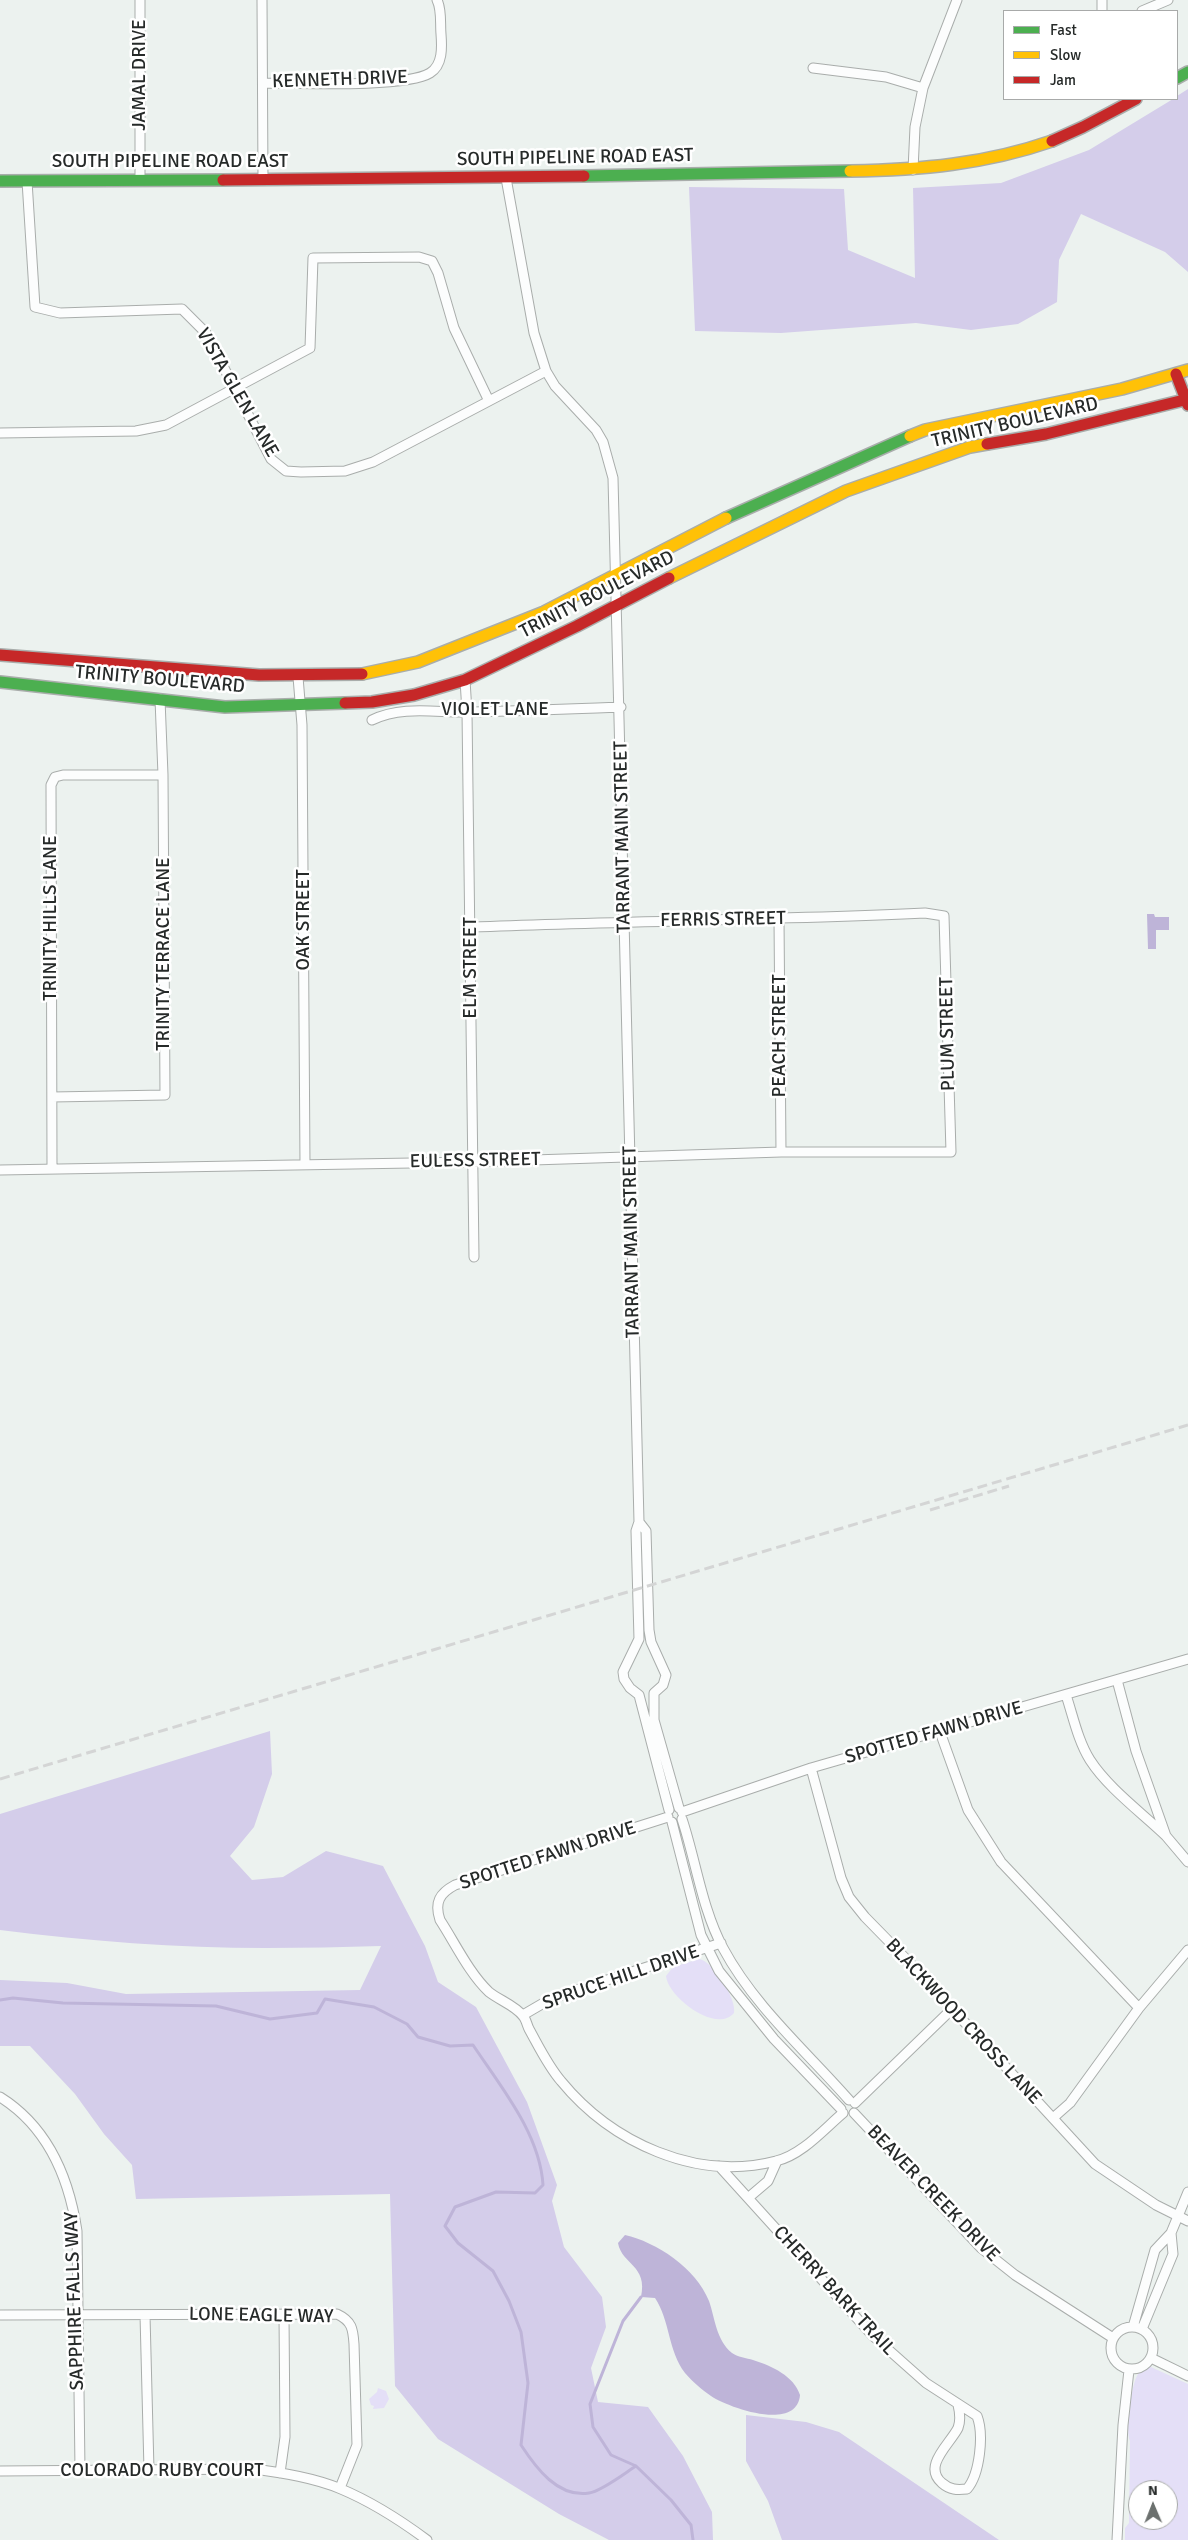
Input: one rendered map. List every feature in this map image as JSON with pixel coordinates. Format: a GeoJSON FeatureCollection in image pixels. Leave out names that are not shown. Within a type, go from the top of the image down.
{"type":"FeatureCollection","features":[{"type":"Feature","properties":{"kind":"main road","name":"SOUTH PIPELINE ROAD EAST"},"geometry":{"type":"LineString","coordinates":[[0,181],[506,178],[913,170],[965,165],[1031,148],[1076,131],[1134,100]]}},
{"type":"Feature","properties":{"kind":"main road","name":"TRINITY BOULEVARD"},"geometry":{"type":"LineString","coordinates":[[0,655],[298,677],[370,674],[418,662],[463,646],[544,612],[752,505],[925,430],[1122,389],[1188,370]]}},
{"type":"Feature","properties":{"kind":"main road"},"geometry":{"type":"LineString","coordinates":[[1176,374],[1187,402]]}},
{"type":"Feature","properties":{"kind":"main road","name":"TRINITY BOULEVARD"},"geometry":{"type":"LineString","coordinates":[[0,682],[225,707],[372,702],[414,694],[465,680],[846,491],[970,447],[1055,432],[1187,402]]}},
{"type":"Feature","properties":{"kind":"street","name":"JAMAL DRIVE"},"geometry":{"type":"LineString","coordinates":[[140,0],[140,180]]}},
{"type":"Feature","properties":{"kind":"street"},"geometry":{"type":"LineString","coordinates":[[262,0],[264,180]]}},
{"type":"Feature","properties":{"kind":"street","name":"KENNETH DRIVE"},"geometry":{"type":"LineString","coordinates":[[263,83],[378,82],[416,78],[430,73],[435,68],[441,55],[442,46],[437,0]]}},
{"type":"Feature","properties":{"kind":"street"},"geometry":{"type":"LineString","coordinates":[[913,170],[915,127],[923,88],[957,0]]}},
{"type":"Feature","properties":{"kind":"street"},"geometry":{"type":"LineString","coordinates":[[1144,10],[1168,0]]}},
{"type":"Feature","properties":{"kind":"street"},"geometry":{"type":"LineString","coordinates":[[813,68],[886,77],[923,88]]}},
{"type":"Feature","properties":{"kind":"street","name":"TARRANT MAIN STREET"},"geometry":{"type":"LineString","coordinates":[[506,178],[534,333],[546,371],[555,386],[596,430],[603,442],[613,478],[621,708],[639,1522],[646,1531],[642,1588]]}},
{"type":"Feature","properties":{"kind":"street","name":"VISTA GLEN LANE"},"geometry":{"type":"LineString","coordinates":[[27,180],[35,307],[60,314],[182,309],[206,334],[271,459],[286,471],[344,471],[373,462],[546,371]]}},
{"type":"Feature","properties":{"kind":"street"},"geometry":{"type":"LineString","coordinates":[[0,433],[136,431],[166,425],[310,348],[313,258],[419,257],[432,261],[438,273],[454,328],[488,400]]}},
{"type":"Feature","properties":{"kind":"street","name":"OAK STREET"},"geometry":{"type":"LineString","coordinates":[[298,677],[302,705],[305,1164]]}},
{"type":"Feature","properties":{"kind":"street","name":"ELM STREET"},"geometry":{"type":"LineString","coordinates":[[465,680],[472,927],[471,1162],[474,1257]]}},
{"type":"Feature","properties":{"kind":"street","name":"TRINITY TERRACE LANE"},"geometry":{"type":"LineString","coordinates":[[52,1097],[165,1095],[163,775],[160,699]]}},
{"type":"Feature","properties":{"kind":"street","name":"VIOLET LANE"},"geometry":{"type":"LineString","coordinates":[[372,720],[397,712],[423,710],[467,712],[621,708]]}},
{"type":"Feature","properties":{"kind":"street","name":"TRINITY HILLS LANE"},"geometry":{"type":"LineString","coordinates":[[52,1168],[51,785],[55,777],[63,775],[163,775]]}},
{"type":"Feature","properties":{"kind":"street","name":"FERRIS STREET"},"geometry":{"type":"LineString","coordinates":[[472,927],[625,921],[779,920],[925,913],[944,916]]}},
{"type":"Feature","properties":{"kind":"street","name":"PLUM STREET"},"geometry":{"type":"LineString","coordinates":[[944,916],[951,1152]]}},
{"type":"Feature","properties":{"kind":"street","name":"PEACH STREET"},"geometry":{"type":"LineString","coordinates":[[779,920],[781,1152]]}},
{"type":"Feature","properties":{"kind":"street","name":"EULESS STREET"},"geometry":{"type":"LineString","coordinates":[[0,1170],[471,1162],[781,1152],[951,1152]]}},
{"type":"Feature","properties":{"kind":"street"},"geometry":{"type":"LineString","coordinates":[[642,1588],[639,1639],[624,1672],[624,1679],[630,1688],[639,1695],[675,1815],[714,1929],[740,1976],[765,2008],[852,2102],[856,2108],[854,2113],[849,2115],[842,2111],[791,2058],[740,1998],[719,1970],[708,1948],[696,1917],[675,1815],[654,1720],[654,1693]]}},
{"type":"Feature","properties":{"kind":"street"},"geometry":{"type":"LineString","coordinates":[[639,1695],[654,1693],[663,1685],[666,1675],[651,1642],[642,1588]]}},
{"type":"Feature","properties":{"kind":"street","name":"SPOTTED FAWN DRIVE"},"geometry":{"type":"LineString","coordinates":[[523,2015],[489,1991],[440,1920],[438,1905],[443,1892],[455,1886],[675,1815],[811,1768],[1188,1659]]}},
{"type":"Feature","properties":{"kind":"street"},"geometry":{"type":"LineString","coordinates":[[1117,1680],[1138,1758],[1166,1836]]}},
{"type":"Feature","properties":{"kind":"street"},"geometry":{"type":"LineString","coordinates":[[1066,1695],[1083,1747],[1090,1760],[1100,1773],[1166,1836],[1188,1862]]}},
{"type":"Feature","properties":{"kind":"street"},"geometry":{"type":"LineString","coordinates":[[940,1732],[968,1810],[1002,1862],[1139,2008]]}},
{"type":"Feature","properties":{"kind":"street","name":"BLACKWOOD CROSS LANE"},"geometry":{"type":"LineString","coordinates":[[811,1768],[841,1878],[849,1897],[865,1917],[1095,2164],[1156,2205],[1188,2221]]}},
{"type":"Feature","properties":{"kind":"street","name":"SPRUCE HILL DRIVE"},"geometry":{"type":"LineString","coordinates":[[523,2015],[546,2001],[568,1993],[721,1944]]}},
{"type":"Feature","properties":{"kind":"street"},"geometry":{"type":"LineString","coordinates":[[1053,2118],[1070,2103],[1139,2008],[1188,1950]]}},
{"type":"Feature","properties":{"kind":"street"},"geometry":{"type":"LineString","coordinates":[[523,2015],[559,2079],[578,2101],[596,2117],[632,2140],[660,2154],[718,2166],[777,2161],[799,2150],[842,2111],[843,2103],[852,2102],[952,2009]]}},
{"type":"Feature","properties":{"kind":"street","name":"SAPPHIRE FALLS WAY"},"geometry":{"type":"LineString","coordinates":[[0,2097],[22,2113],[39,2132],[54,2154],[65,2178],[73,2204],[77,2231],[80,2470]]}},
{"type":"Feature","properties":{"kind":"street","name":"BEAVER CREEK DRIVE"},"geometry":{"type":"LineString","coordinates":[[854,2113],[981,2248],[1015,2275],[1113,2338]]}},
{"type":"Feature","properties":{"kind":"street"},"geometry":{"type":"LineString","coordinates":[[748,2198],[768,2181],[777,2161]]}},
{"type":"Feature","properties":{"kind":"street","name":"CHERRY BARK TRAIL"},"geometry":{"type":"LineString","coordinates":[[718,2166],[873,2336],[926,2383],[977,2416],[980,2429],[978,2472],[968,2489],[958,2490],[949,2488],[936,2478],[935,2469],[936,2461],[958,2428],[961,2418],[958,2405]]}},
{"type":"Feature","properties":{"kind":"street"},"geometry":{"type":"LineString","coordinates":[[1137,2328],[1172,2254],[1171,2233],[1188,2192]]}},
{"type":"Feature","properties":{"kind":"street"},"geometry":{"type":"LineString","coordinates":[[1137,2328],[1155,2250],[1171,2233]]}},
{"type":"Feature","properties":{"kind":"street","name":"LONE EAGLE WAY"},"geometry":{"type":"LineString","coordinates":[[0,2315],[337,2314],[348,2320],[353,2329],[357,2445],[340,2488]]}},
{"type":"Feature","properties":{"kind":"street"},"geometry":{"type":"LineString","coordinates":[[145,2315],[149,2470]]}},
{"type":"Feature","properties":{"kind":"street"},"geometry":{"type":"LineString","coordinates":[[280,2473],[285,2437],[284,2315]]}},
{"type":"Feature","properties":{"kind":"street"},"geometry":{"type":"LineString","coordinates":[[1137,2328],[1152,2338],[1154,2352],[1141,2368],[1130,2370],[1121,2366],[1112,2355],[1113,2338],[1121,2330],[1137,2328]]}},
{"type":"Feature","properties":{"kind":"street"},"geometry":{"type":"LineString","coordinates":[[1151,2358],[1188,2376]]}},
{"type":"Feature","properties":{"kind":"street"},"geometry":{"type":"LineString","coordinates":[[1117,2540],[1123,2425],[1130,2370]]}},
{"type":"Feature","properties":{"kind":"street","name":"COLORADO RUBY COURT"},"geometry":{"type":"LineString","coordinates":[[0,2470],[255,2469],[280,2473],[340,2488],[398,2519],[427,2540]]}},
{"type":"Feature","properties":{"kind":"shaded area"},"geometry":{"type":"Polygon","coordinates":[[[1188,89],[1188,272],[1165,252],[1081,214],[1059,260],[1057,302],[1018,324],[971,330],[916,323],[781,333],[695,331],[689,187],[844,189],[848,250],[915,278],[913,188],[1001,183],[1089,150],[1171,100],[1178,100],[1178,95],[1188,89]]]}},
{"type":"Feature","properties":{"kind":"shaded area"},"geometry":{"type":"Polygon","coordinates":[[[1147,914],[1154,914],[1155,917],[1169,917],[1169,930],[1156,930],[1156,949],[1148,949],[1147,914]]]}},
{"type":"Feature","properties":{"kind":"shaded area"},"geometry":{"type":"Polygon","coordinates":[[[270,1731],[272,1774],[254,1827],[230,1856],[252,1880],[283,1877],[326,1851],[383,1866],[425,1946],[438,1982],[476,2007],[527,2102],[557,2185],[552,2201],[564,2247],[602,2297],[606,2327],[591,2368],[598,2402],[648,2407],[683,2456],[712,2512],[713,2540],[609,2540],[559,2514],[438,2439],[395,2386],[390,2194],[136,2199],[132,2165],[104,2134],[75,2094],[30,2046],[0,2046],[0,1980],[67,1983],[126,1994],[360,1990],[381,1946],[199,1947],[99,1941],[0,1930],[0,1814],[270,1731]]]}},
{"type":"Feature","properties":{"kind":"shaded area"},"geometry":{"type":"Polygon","coordinates":[[[699,1959],[711,1966],[728,1990],[732,1999],[734,2013],[726,2018],[716,2019],[694,2010],[675,1994],[669,1984],[666,1976],[673,1967],[699,1959]]]}},
{"type":"Feature","properties":{"kind":"shaded area"},"geometry":{"type":"Polygon","coordinates":[[[625,2235],[637,2238],[662,2250],[685,2267],[703,2289],[709,2301],[722,2342],[734,2354],[768,2365],[788,2377],[800,2395],[796,2406],[787,2412],[775,2415],[746,2411],[711,2396],[685,2373],[675,2355],[660,2307],[655,2298],[641,2297],[641,2278],[634,2266],[620,2250],[618,2243],[625,2235]]]}},
{"type":"Feature","properties":{"kind":"shaded area"},"geometry":{"type":"Polygon","coordinates":[[[1151,2367],[1188,2384],[1188,2540],[1125,2540],[1125,2528],[1128,2524],[1128,2530],[1178,2530],[1178,2480],[1130,2480],[1130,2441],[1128,2427],[1130,2408],[1135,2380],[1142,2370],[1151,2367]]]}},
{"type":"Feature","properties":{"kind":"shaded area"},"geometry":{"type":"Polygon","coordinates":[[[378,2388],[386,2391],[389,2399],[384,2408],[373,2409],[374,2406],[371,2405],[369,2399],[377,2392],[378,2388]]]}},
{"type":"Feature","properties":{"kind":"shaded area"},"geometry":{"type":"Polygon","coordinates":[[[746,2415],[806,2422],[839,2432],[999,2540],[782,2540],[768,2501],[746,2461],[746,2415]]]}},
{"type":"Feature","properties":{"kind":"waterway"},"geometry":{"type":"LineString","coordinates":[[0,2000],[13,1998],[63,2003],[216,2006],[270,2019],[317,2013],[325,1999],[374,2007],[407,2024],[418,2037],[450,2046],[473,2045],[507,2094],[527,2129],[535,2148],[543,2185],[535,2193],[496,2192],[455,2207],[445,2226],[458,2243],[493,2271],[509,2301],[521,2332],[528,2383],[521,2445],[541,2472],[549,2480],[567,2491],[578,2493],[594,2492],[636,2466]]}},
{"type":"Feature","properties":{"kind":"waterway"},"geometry":{"type":"LineString","coordinates":[[641,2297],[623,2321],[590,2404],[593,2427],[611,2455],[636,2466],[671,2500],[691,2525],[693,2540]]}},
{"type":"Feature","properties":{"kind":"railway"},"geometry":{"type":"LineString","coordinates":[[0,1779],[1188,1425]]}},
{"type":"Feature","properties":{"kind":"railway"},"geometry":{"type":"LineString","coordinates":[[930,1510],[1009,1486]]}},
{"type":"Feature","properties":{"kind":"traffic: fast"},"geometry":{"type":"LineString","coordinates":[[1178,77],[1188,72]]}},
{"type":"Feature","properties":{"kind":"traffic: fast"},"geometry":{"type":"LineString","coordinates":[[584,176],[850,171]]}},
{"type":"Feature","properties":{"kind":"traffic: fast"},"geometry":{"type":"LineString","coordinates":[[0,181],[223,180]]}},
{"type":"Feature","properties":{"kind":"traffic: fast"},"geometry":{"type":"LineString","coordinates":[[726,518],[910,436]]}},
{"type":"Feature","properties":{"kind":"traffic: fast"},"geometry":{"type":"LineString","coordinates":[[0,682],[225,707],[345,703]]}},
{"type":"Feature","properties":{"kind":"traffic: slow"},"geometry":{"type":"LineString","coordinates":[[850,171],[902,169],[952,164],[1002,155],[1052,141]]}},
{"type":"Feature","properties":{"kind":"traffic: slow"},"geometry":{"type":"LineString","coordinates":[[910,436],[925,430],[1122,389],[1188,370]]}},
{"type":"Feature","properties":{"kind":"traffic: slow"},"geometry":{"type":"LineString","coordinates":[[669,578],[846,491],[970,447],[987,444]]}},
{"type":"Feature","properties":{"kind":"traffic: slow"},"geometry":{"type":"LineString","coordinates":[[362,674],[418,662],[544,612],[726,518]]}},
{"type":"Feature","properties":{"kind":"traffic: jam"},"geometry":{"type":"LineString","coordinates":[[1052,141],[1134,100]]}},
{"type":"Feature","properties":{"kind":"traffic: jam"},"geometry":{"type":"LineString","coordinates":[[223,180],[584,176]]}},
{"type":"Feature","properties":{"kind":"traffic: jam"},"geometry":{"type":"LineString","coordinates":[[1176,374],[1188,405]]}},
{"type":"Feature","properties":{"kind":"traffic: jam"},"geometry":{"type":"LineString","coordinates":[[987,444],[1046,434],[1188,399]]}},
{"type":"Feature","properties":{"kind":"traffic: jam"},"geometry":{"type":"LineString","coordinates":[[345,703],[372,702],[414,695],[465,680],[577,626],[669,578]]}},
{"type":"Feature","properties":{"kind":"traffic: jam"},"geometry":{"type":"LineString","coordinates":[[0,655],[259,675],[362,674]]}}]}
